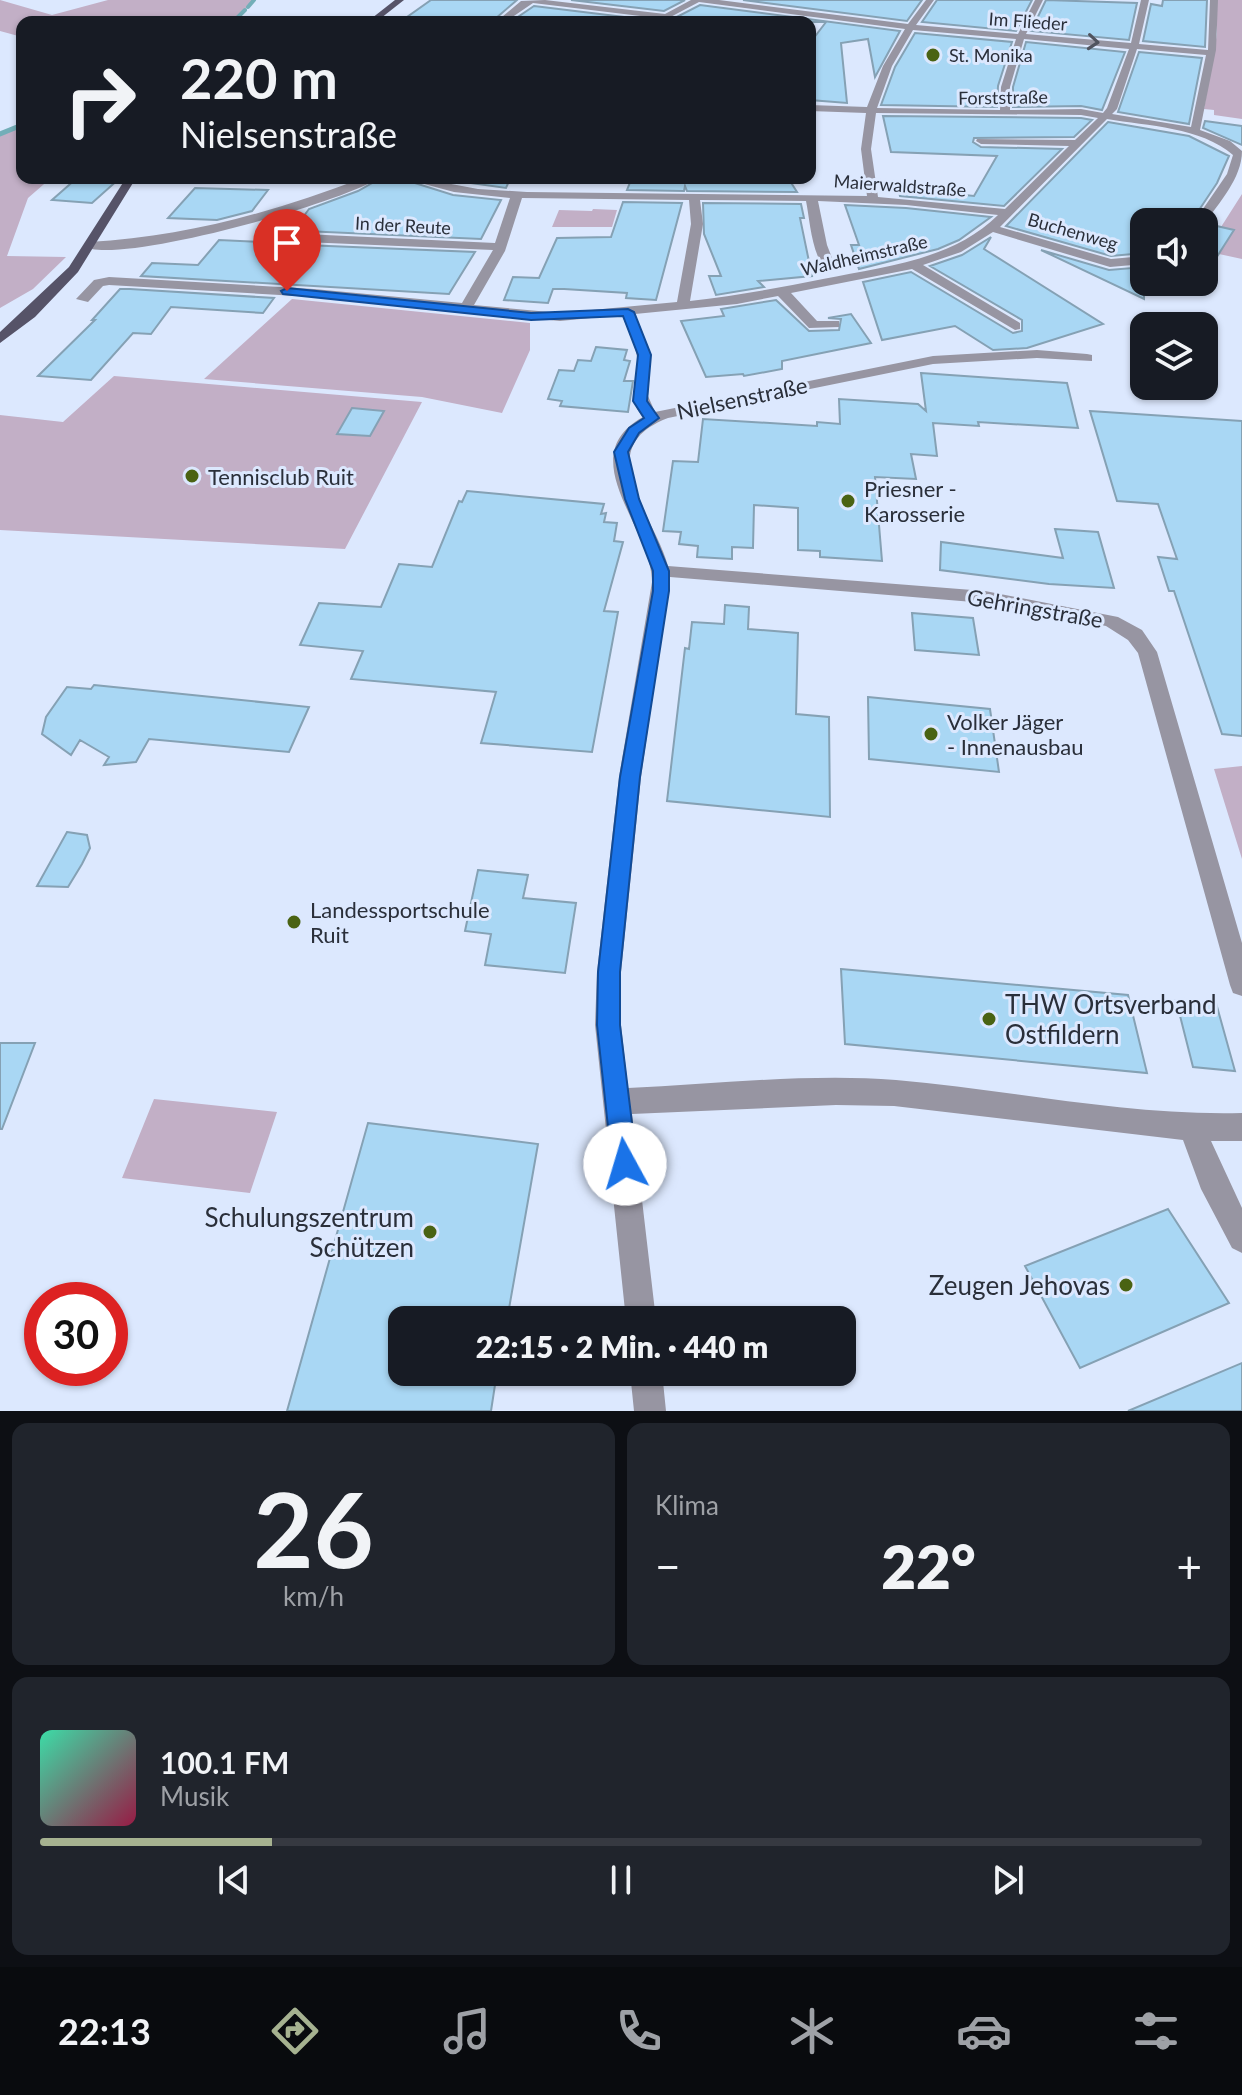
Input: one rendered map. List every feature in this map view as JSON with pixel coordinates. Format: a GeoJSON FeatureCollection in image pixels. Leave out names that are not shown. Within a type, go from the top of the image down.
{"type":"FeatureCollection","features":[{"type":"Feature","properties":{"kind":"main road"},"geometry":{"type":"LineString","coordinates":[[379,16],[400,0]]}},
{"type":"Feature","properties":{"kind":"main road"},"geometry":{"type":"LineString","coordinates":[[0,339],[59,286],[89,246],[127,184]]}},
{"type":"Feature","properties":{"kind":"street"},"geometry":{"type":"LineString","coordinates":[[508,16],[524,3],[533,1],[665,16],[699,0]]}},
{"type":"Feature","properties":{"kind":"street","name":"Im Flieder"},"geometry":{"type":"LineString","coordinates":[[699,0],[787,16]]}},
{"type":"Feature","properties":{"kind":"street"},"geometry":{"type":"LineString","coordinates":[[800,16],[813,0]]}},
{"type":"Feature","properties":{"kind":"street"},"geometry":{"type":"LineString","coordinates":[[873,198],[866,144],[872,111],[881,84],[911,27],[930,0]]}},
{"type":"Feature","properties":{"kind":"street"},"geometry":{"type":"LineString","coordinates":[[1005,113],[1007,85],[1022,37],[1039,0]]}},
{"type":"Feature","properties":{"kind":"street"},"geometry":{"type":"LineString","coordinates":[[1105,116],[1114,105],[1134,46],[1145,0]]}},
{"type":"Feature","properties":{"kind":"street"},"geometry":{"type":"LineString","coordinates":[[1209,208],[1232,174],[1239,154],[1226,143],[1195,131],[1211,53],[1214,0]]}},
{"type":"Feature","properties":{"kind":"street","name":"Im Flieder"},"geometry":{"type":"LineString","coordinates":[[816,19],[1211,53]]}},
{"type":"Feature","properties":{"kind":"street","name":"Forststraße"},"geometry":{"type":"LineString","coordinates":[[816,108],[1076,112],[1195,131]]}},
{"type":"Feature","properties":{"kind":"street","name":"Waldheimstraße"},"geometry":{"type":"LineString","coordinates":[[83,299],[99,283],[109,281],[314,293],[545,317],[628,312],[782,292],[913,264],[957,249],[992,228],[1105,116]]}},
{"type":"Feature","properties":{"kind":"street"},"geometry":{"type":"LineString","coordinates":[[981,141],[1077,143]]}},
{"type":"Feature","properties":{"kind":"street"},"geometry":{"type":"LineString","coordinates":[[89,246],[147,244],[190,237],[267,216],[356,184]]}},
{"type":"Feature","properties":{"kind":"street","name":"Maierwaldstraße"},"geometry":{"type":"LineString","coordinates":[[432,184],[517,195],[694,198],[747,191],[811,197],[873,198],[1008,213]]}},
{"type":"Feature","properties":{"kind":"street"},"geometry":{"type":"LineString","coordinates":[[566,196],[571,184]]}},
{"type":"Feature","properties":{"kind":"street"},"geometry":{"type":"LineString","coordinates":[[465,309],[500,247],[517,195]]}},
{"type":"Feature","properties":{"kind":"street"},"geometry":{"type":"LineString","coordinates":[[811,197],[821,245],[830,268]]}},
{"type":"Feature","properties":{"kind":"street"},"geometry":{"type":"LineString","coordinates":[[683,306],[697,224],[694,198]]}},
{"type":"Feature","properties":{"kind":"street","name":"Buchenweg"},"geometry":{"type":"LineString","coordinates":[[992,228],[1106,262],[1130,261]]}},
{"type":"Feature","properties":{"kind":"street","name":"In der Reute"},"geometry":{"type":"LineString","coordinates":[[304,238],[500,247]]}},
{"type":"Feature","properties":{"kind":"street"},"geometry":{"type":"LineString","coordinates":[[913,264],[1015,326]]}},
{"type":"Feature","properties":{"kind":"street"},"geometry":{"type":"LineString","coordinates":[[782,292],[814,325],[834,324]]}},
{"type":"Feature","properties":{"kind":"street"},"geometry":{"type":"LineString","coordinates":[[628,312],[645,355],[640,401],[642,409],[653,418]]}},
{"type":"Feature","properties":{"kind":"street","name":"Nielsenstraße"},"geometry":{"type":"LineString","coordinates":[[640,1306],[608,1025],[609,972],[630,777],[659,606],[661,571],[632,499],[621,452],[634,431],[653,418],[933,360],[1037,354],[1087,358]]}},
{"type":"Feature","properties":{"kind":"street","name":"Gehringstraße"},"geometry":{"type":"LineString","coordinates":[[661,571],[966,595],[1096,617],[1129,630],[1142,643],[1150,662],[1242,985]]}},
{"type":"Feature","properties":{"kind":"street"},"geometry":{"type":"LineString","coordinates":[[618,1102],[806,1093],[894,1093],[1192,1128],[1242,1127]]}},
{"type":"Feature","properties":{"kind":"street"},"geometry":{"type":"LineString","coordinates":[[1192,1128],[1211,1179],[1242,1238]]}},
{"type":"Feature","properties":{"kind":"street"},"geometry":{"type":"LineString","coordinates":[[647,1386],[650,1411]]}},
{"type":"Feature","properties":{"kind":"shaded area"},"geometry":{"type":"Polygon","coordinates":[[[0,0],[52,15],[108,0],[253,0],[239,16],[16,16],[16,35],[0,31],[0,0]]]}},
{"type":"Feature","properties":{"kind":"shaded area"},"geometry":{"type":"Polygon","coordinates":[[[1217,0],[1242,0],[1242,119],[1214,115],[1214,110],[1204,109],[1217,34],[1217,0]]]}},
{"type":"Feature","properties":{"kind":"shaded area"},"geometry":{"type":"Polygon","coordinates":[[[16,128],[16,184],[44,184],[28,198],[7,256],[66,257],[33,289],[0,308],[0,134],[16,128]]]}},
{"type":"Feature","properties":{"kind":"shaded area"},"geometry":{"type":"Polygon","coordinates":[[[1242,194],[1242,259],[1219,254],[1233,230],[1221,227],[1242,194]]]}},
{"type":"Feature","properties":{"kind":"shaded area"},"geometry":{"type":"Polygon","coordinates":[[[559,210],[617,210],[612,227],[552,227],[559,210]]]}},
{"type":"Feature","properties":{"kind":"shaded area"},"geometry":{"type":"Polygon","coordinates":[[[292,299],[530,323],[530,350],[502,413],[422,397],[204,379],[292,299]]]}},
{"type":"Feature","properties":{"kind":"shaded area","name":"Tennisclub Ruit"},"geometry":{"type":"Polygon","coordinates":[[[114,376],[422,402],[345,549],[0,530],[0,415],[63,422],[114,376]]]}},
{"type":"Feature","properties":{"kind":"shaded area"},"geometry":{"type":"Polygon","coordinates":[[[1242,766],[1242,859],[1214,769],[1242,766]]]}},
{"type":"Feature","properties":{"kind":"shaded area"},"geometry":{"type":"Polygon","coordinates":[[[154,1099],[277,1112],[250,1193],[122,1178],[154,1099]]]}},
{"type":"Feature","properties":{"kind":"building"},"geometry":{"type":"Polygon","coordinates":[[[431,0],[517,0],[498,16],[408,16],[431,0]]]}},
{"type":"Feature","properties":{"kind":"building"},"geometry":{"type":"Polygon","coordinates":[[[571,0],[685,0],[664,11],[571,0]]]}},
{"type":"Feature","properties":{"kind":"building"},"geometry":{"type":"Polygon","coordinates":[[[743,0],[922,0],[907,21],[743,0]]]}},
{"type":"Feature","properties":{"kind":"building"},"geometry":{"type":"Polygon","coordinates":[[[937,0],[1032,0],[1016,31],[922,22],[937,0]]]}},
{"type":"Feature","properties":{"kind":"building"},"geometry":{"type":"Polygon","coordinates":[[[1046,0],[1137,3],[1129,40],[1031,31],[1046,0]]]}},
{"type":"Feature","properties":{"kind":"building"},"geometry":{"type":"Polygon","coordinates":[[[1163,0],[1207,0],[1205,47],[1143,41],[1151,4],[1162,6],[1163,0]]]}},
{"type":"Feature","properties":{"kind":"building"},"geometry":{"type":"Polygon","coordinates":[[[700,5],[785,16],[679,16],[700,5]]]}},
{"type":"Feature","properties":{"kind":"building"},"geometry":{"type":"Polygon","coordinates":[[[534,6],[616,16],[519,16],[534,6]]]}},
{"type":"Feature","properties":{"kind":"building"},"geometry":{"type":"Polygon","coordinates":[[[816,20],[900,31],[875,77],[868,39],[841,43],[847,103],[816,100],[816,35],[826,22],[816,20]]]}},
{"type":"Feature","properties":{"kind":"building"},"geometry":{"type":"Polygon","coordinates":[[[915,33],[1012,42],[998,86],[997,107],[881,105],[895,67],[915,33]]]}},
{"type":"Feature","properties":{"kind":"building"},"geometry":{"type":"Polygon","coordinates":[[[1026,42],[1125,52],[1102,110],[1081,106],[1013,107],[1013,87],[1026,42]]]}},
{"type":"Feature","properties":{"kind":"building"},"geometry":{"type":"Polygon","coordinates":[[[1139,52],[1202,58],[1189,124],[1118,112],[1139,52]]]}},
{"type":"Feature","properties":{"kind":"building"},"geometry":{"type":"Polygon","coordinates":[[[883,116],[1092,120],[1074,137],[974,138],[973,142],[981,147],[1062,149],[1004,206],[900,196],[898,188],[974,196],[997,156],[891,152],[883,116]]]}},
{"type":"Feature","properties":{"kind":"building"},"geometry":{"type":"Polygon","coordinates":[[[1205,121],[1242,126],[1242,145],[1203,128],[1205,121]]]}},
{"type":"Feature","properties":{"kind":"building"},"geometry":{"type":"Polygon","coordinates":[[[1108,122],[1189,136],[1229,156],[1217,183],[1200,208],[1130,208],[1130,254],[1111,256],[1006,226],[1108,122]]]}},
{"type":"Feature","properties":{"kind":"building"},"geometry":{"type":"Polygon","coordinates":[[[70,184],[113,184],[92,203],[52,200],[70,184]]]}},
{"type":"Feature","properties":{"kind":"building"},"geometry":{"type":"Polygon","coordinates":[[[370,184],[418,184],[453,195],[501,200],[481,239],[304,231],[295,239],[304,245],[475,252],[449,294],[141,276],[152,263],[198,265],[219,240],[284,243],[309,209],[370,184]]]}},
{"type":"Feature","properties":{"kind":"building"},"geometry":{"type":"Polygon","coordinates":[[[478,184],[508,184],[506,188],[478,184]]]}},
{"type":"Feature","properties":{"kind":"building"},"geometry":{"type":"Polygon","coordinates":[[[629,184],[792,184],[797,192],[687,191],[685,186],[684,191],[627,190],[629,184]]]}},
{"type":"Feature","properties":{"kind":"building"},"geometry":{"type":"Polygon","coordinates":[[[195,188],[268,190],[252,211],[217,220],[168,218],[195,188]]]}},
{"type":"Feature","properties":{"kind":"building"},"geometry":{"type":"Polygon","coordinates":[[[623,202],[682,203],[656,300],[626,298],[627,293],[553,289],[548,303],[504,300],[513,277],[539,278],[557,238],[611,237],[623,202]]]}},
{"type":"Feature","properties":{"kind":"building"},"geometry":{"type":"Polygon","coordinates":[[[703,203],[801,204],[804,218],[800,218],[812,276],[758,281],[764,287],[716,295],[709,276],[721,276],[704,234],[703,203]]]}},
{"type":"Feature","properties":{"kind":"building"},"geometry":{"type":"Polygon","coordinates":[[[845,205],[991,217],[959,240],[938,249],[859,269],[851,245],[859,245],[845,205]]]}},
{"type":"Feature","properties":{"kind":"building"},"geometry":{"type":"Polygon","coordinates":[[[1218,226],[1234,230],[1218,255],[1218,226]]]}},
{"type":"Feature","properties":{"kind":"building"},"geometry":{"type":"Polygon","coordinates":[[[991,237],[984,249],[1103,324],[1027,348],[993,350],[955,326],[882,340],[863,282],[911,272],[1013,333],[1022,331],[1022,320],[930,266],[962,255],[991,237]]]}},
{"type":"Feature","properties":{"kind":"building"},"geometry":{"type":"Polygon","coordinates":[[[1041,250],[1109,270],[1130,268],[1130,292],[1041,250]]]}},
{"type":"Feature","properties":{"kind":"building"},"geometry":{"type":"Polygon","coordinates":[[[120,289],[274,298],[263,313],[171,307],[151,334],[133,333],[91,380],[38,376],[95,320],[92,320],[120,289]]]}},
{"type":"Feature","properties":{"kind":"building"},"geometry":{"type":"Polygon","coordinates":[[[776,300],[809,331],[839,330],[841,319],[828,318],[851,314],[871,343],[782,361],[782,369],[744,376],[706,377],[681,321],[724,316],[721,309],[776,300]]]}},
{"type":"Feature","properties":{"kind":"building"},"geometry":{"type":"Polygon","coordinates":[[[596,347],[627,350],[624,360],[630,361],[624,381],[633,381],[628,412],[560,406],[562,401],[548,399],[559,370],[574,371],[578,360],[591,361],[596,347]]]}},
{"type":"Feature","properties":{"kind":"building"},"geometry":{"type":"Polygon","coordinates":[[[921,373],[1067,383],[1078,428],[978,422],[979,426],[933,423],[937,456],[911,454],[916,479],[875,477],[882,561],[820,557],[820,551],[798,550],[798,508],[754,505],[753,548],[732,547],[732,559],[697,557],[698,546],[679,544],[681,532],[663,531],[673,461],[698,462],[703,419],[817,426],[817,422],[840,424],[839,399],[918,404],[926,411],[921,373]]]}},
{"type":"Feature","properties":{"kind":"building"},"geometry":{"type":"Polygon","coordinates":[[[352,408],[384,411],[370,436],[337,434],[352,408]]]}},
{"type":"Feature","properties":{"kind":"building"},"geometry":{"type":"Polygon","coordinates":[[[1090,411],[1242,421],[1242,736],[1222,734],[1174,591],[1169,591],[1158,557],[1177,559],[1158,504],[1117,501],[1090,411]]]}},
{"type":"Feature","properties":{"kind":"building"},"geometry":{"type":"Polygon","coordinates":[[[467,491],[604,504],[601,514],[606,513],[604,522],[617,523],[614,541],[623,542],[604,611],[618,612],[592,752],[481,743],[496,692],[351,679],[363,651],[300,645],[319,603],[381,607],[399,564],[432,567],[459,501],[462,502],[467,491]]]}},
{"type":"Feature","properties":{"kind":"building"},"geometry":{"type":"Polygon","coordinates":[[[1055,529],[1098,532],[1114,588],[1049,584],[940,570],[941,542],[1063,558],[1055,529]]]}},
{"type":"Feature","properties":{"kind":"building"},"geometry":{"type":"Polygon","coordinates":[[[725,605],[749,607],[748,629],[798,633],[796,714],[829,717],[830,817],[667,801],[685,648],[689,649],[692,622],[724,624],[725,605]]]}},
{"type":"Feature","properties":{"kind":"building"},"geometry":{"type":"Polygon","coordinates":[[[912,613],[973,618],[979,655],[915,650],[912,613]]]}},
{"type":"Feature","properties":{"kind":"building"},"geometry":{"type":"Polygon","coordinates":[[[94,685],[309,707],[289,752],[149,739],[136,762],[104,765],[109,757],[80,740],[71,755],[42,734],[46,717],[67,687],[91,689],[94,685]]]}},
{"type":"Feature","properties":{"kind":"building","name":"Volker Jäger - Innenausbau"},"geometry":{"type":"Polygon","coordinates":[[[868,697],[990,709],[999,772],[869,759],[868,697]]]}},
{"type":"Feature","properties":{"kind":"building"},"geometry":{"type":"Polygon","coordinates":[[[67,832],[87,835],[90,848],[82,864],[68,887],[37,886],[67,832]]]}},
{"type":"Feature","properties":{"kind":"building"},"geometry":{"type":"Polygon","coordinates":[[[478,870],[528,875],[523,898],[576,903],[565,973],[485,965],[491,934],[465,931],[478,870]]]}},
{"type":"Feature","properties":{"kind":"building","name":"THW Ortsverband Ostfildern"},"geometry":{"type":"Polygon","coordinates":[[[841,969],[1128,995],[1147,1073],[845,1044],[841,969]]]}},
{"type":"Feature","properties":{"kind":"building"},"geometry":{"type":"Polygon","coordinates":[[[1176,1000],[1216,1003],[1235,1071],[1193,1067],[1176,1000]]]}},
{"type":"Feature","properties":{"kind":"building"},"geometry":{"type":"Polygon","coordinates":[[[0,1043],[35,1043],[2,1129],[0,1129],[0,1043]]]}},
{"type":"Feature","properties":{"kind":"building","name":"Schulungszentrum Schützen"},"geometry":{"type":"Polygon","coordinates":[[[368,1123],[538,1144],[509,1306],[388,1306],[388,1386],[495,1386],[491,1411],[287,1411],[368,1123]]]}},
{"type":"Feature","properties":{"kind":"building","name":"Zeugen Jehovas"},"geometry":{"type":"Polygon","coordinates":[[[1168,1209],[1229,1303],[1080,1368],[1025,1266],[1168,1209]]]}},
{"type":"Feature","properties":{"kind":"building"},"geometry":{"type":"Polygon","coordinates":[[[1242,1363],[1242,1411],[1128,1411],[1242,1363]]]}},
{"type":"Feature","properties":{"kind":"waterway"},"geometry":{"type":"LineString","coordinates":[[248,7],[254,0]]}},
{"type":"Feature","properties":{"kind":"waterway"},"geometry":{"type":"LineString","coordinates":[[239,16],[245,10]]}},
{"type":"Feature","properties":{"kind":"waterway"},"geometry":{"type":"LineString","coordinates":[[0,134],[16,127]]}},
{"type":"Feature","properties":{"kind":"place","name":"St. Monika"},"geometry":{"type":"Point","coordinates":[933,55]}},
{"type":"Feature","properties":{"kind":"place","name":"Tennisclub Ruit"},"geometry":{"type":"Point","coordinates":[192,476]}},
{"type":"Feature","properties":{"kind":"place","name":"Priesner - Karosserie"},"geometry":{"type":"Point","coordinates":[848,501]}},
{"type":"Feature","properties":{"kind":"place","name":"Volker Jäger - Innenausbau"},"geometry":{"type":"Point","coordinates":[931,734]}},
{"type":"Feature","properties":{"kind":"place","name":"Landessportschule Ruit"},"geometry":{"type":"Point","coordinates":[294,922]}},
{"type":"Feature","properties":{"kind":"place","name":"THW Ortsverband Ostfildern"},"geometry":{"type":"Point","coordinates":[989,1019]}},
{"type":"Feature","properties":{"kind":"place","name":"Schulungszentrum Schützen"},"geometry":{"type":"Point","coordinates":[430,1232]}},
{"type":"Feature","properties":{"kind":"place","name":"Zeugen Jehovas"},"geometry":{"type":"Point","coordinates":[1126,1285]}},
{"type":"Feature","properties":{"kind":"route"},"geometry":{"type":"LineString","coordinates":[[287,291],[531,316],[628,312],[645,355],[640,401],[642,409],[653,418],[634,431],[621,452],[632,499],[661,571],[661,591],[630,777],[609,972],[608,1025],[625,1164]]}}]}
